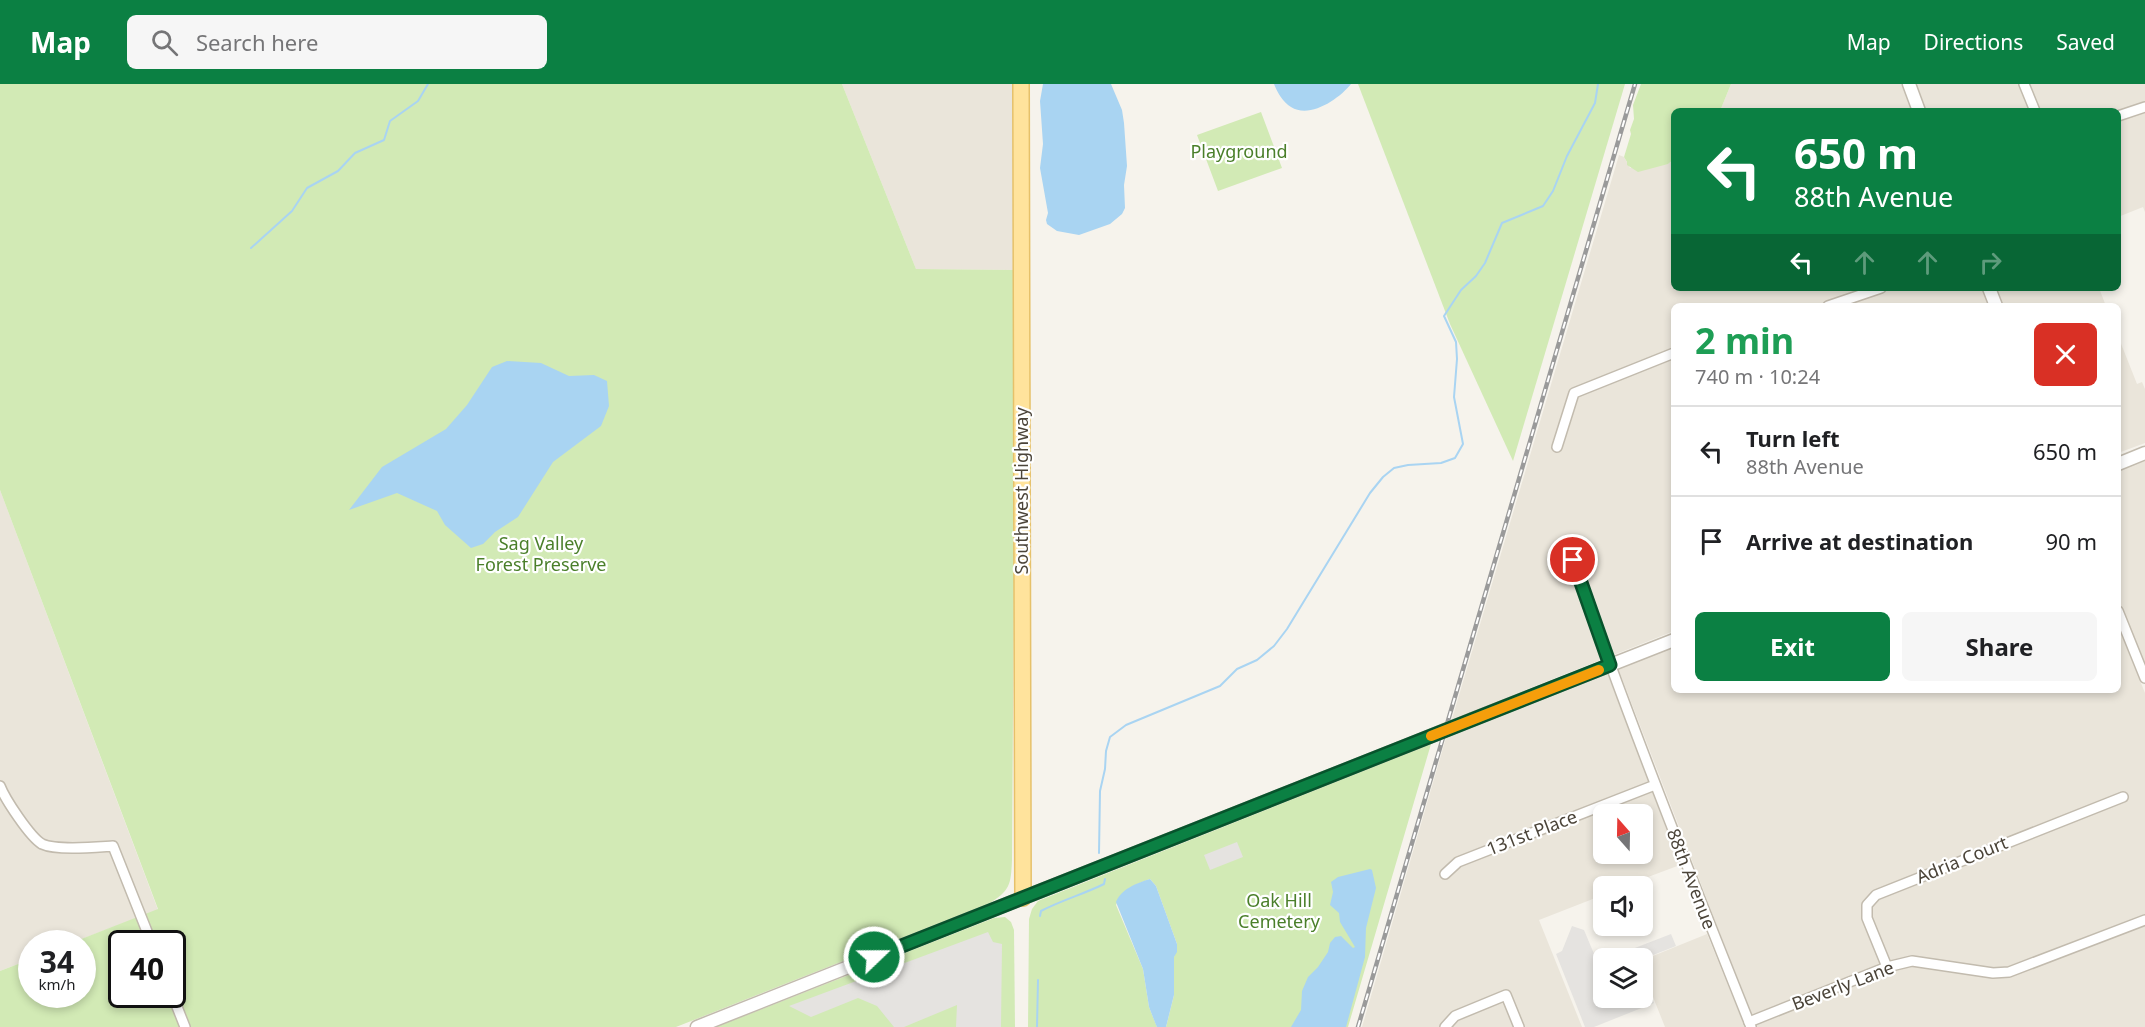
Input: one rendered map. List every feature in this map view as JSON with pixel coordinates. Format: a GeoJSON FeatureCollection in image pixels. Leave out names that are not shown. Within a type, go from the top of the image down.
{"type":"FeatureCollection","features":[{"type":"Feature","properties":{"kind":"main road","name":"Southwest Highway"},"geometry":{"type":"LineString","coordinates":[[1021,84],[1023,898]]}},
{"type":"Feature","properties":{"kind":"street"},"geometry":{"type":"LineString","coordinates":[[1909,84],[1918,108]]}},
{"type":"Feature","properties":{"kind":"street"},"geometry":{"type":"LineString","coordinates":[[2024,84],[2034,108]]}},
{"type":"Feature","properties":{"kind":"street"},"geometry":{"type":"LineString","coordinates":[[2121,115],[2145,107]]}},
{"type":"Feature","properties":{"kind":"street"},"geometry":{"type":"LineString","coordinates":[[1837,303],[1872,291]]}},
{"type":"Feature","properties":{"kind":"street"},"geometry":{"type":"LineString","coordinates":[[1557,447],[1574,393],[1671,354]]}},
{"type":"Feature","properties":{"kind":"street"},"geometry":{"type":"LineString","coordinates":[[2121,463],[2145,453]]}},
{"type":"Feature","properties":{"kind":"street","name":"88th Avenue"},"geometry":{"type":"LineString","coordinates":[[1573,560],[1655,785],[1750,1025]]}},
{"type":"Feature","properties":{"kind":"street"},"geometry":{"type":"LineString","coordinates":[[2121,618],[2145,678]]}},
{"type":"Feature","properties":{"kind":"street"},"geometry":{"type":"LineString","coordinates":[[697,1027],[1671,641]]}},
{"type":"Feature","properties":{"kind":"street","name":"131st Place"},"geometry":{"type":"LineString","coordinates":[[1445,874],[1458,862],[1655,785]]}},
{"type":"Feature","properties":{"kind":"street"},"geometry":{"type":"LineString","coordinates":[[0,786],[21,821],[42,844],[75,849],[113,846],[146,930]]}},
{"type":"Feature","properties":{"kind":"street","name":"Adria Court"},"geometry":{"type":"LineString","coordinates":[[1887,967],[1867,918],[1868,905],[1876,895],[2123,796]]}},
{"type":"Feature","properties":{"kind":"street","name":"Beverly Lane"},"geometry":{"type":"LineString","coordinates":[[1750,1025],[1887,967],[1912,961],[1993,973],[2008,972],[2145,920]]}},
{"type":"Feature","properties":{"kind":"street"},"geometry":{"type":"LineString","coordinates":[[1445,1027],[1455,1016],[1506,995],[1519,1027]]}},
{"type":"Feature","properties":{"kind":"street"},"geometry":{"type":"LineString","coordinates":[[178,1008],[185,1027]]}},
{"type":"Feature","properties":{"kind":"shaded area"},"geometry":{"type":"Polygon","coordinates":[[[842,84],[1015,84],[1016,270],[916,269],[842,84]]]}},
{"type":"Feature","properties":{"kind":"shaded area"},"geometry":{"type":"Polygon","coordinates":[[[1731,84],[1903,84],[1913,108],[1721,108],[1731,84]]]}},
{"type":"Feature","properties":{"kind":"shaded area"},"geometry":{"type":"Polygon","coordinates":[[[1914,84],[2145,84],[2145,212],[2143,207],[2121,216],[2121,108],[1924,108],[1914,84]]]}},
{"type":"Feature","properties":{"kind":"shaded area"},"geometry":{"type":"Polygon","coordinates":[[[1619,155],[1624,157],[1630,168],[1668,164],[1671,162],[1671,291],[1986,291],[1990,303],[1671,303],[1671,632],[1452,719],[1619,155]]]}},
{"type":"Feature","properties":{"kind":"shaded area"},"geometry":{"type":"Polygon","coordinates":[[[1995,291],[2100,291],[2105,303],[2000,303],[1995,291]]]}},
{"type":"Feature","properties":{"kind":"shaded area"},"geometry":{"type":"Polygon","coordinates":[[[2121,344],[2137,384],[2142,382],[2145,389],[2145,443],[2121,452],[2121,344]]]}},
{"type":"Feature","properties":{"kind":"shaded area"},"geometry":{"type":"Polygon","coordinates":[[[2145,459],[2145,668],[2121,608],[2121,469],[2145,459]]]}},
{"type":"Feature","properties":{"kind":"shaded area"},"geometry":{"type":"Polygon","coordinates":[[[0,490],[158,910],[96,934],[96,930],[18,930],[18,964],[0,971],[0,490]]]}},
{"type":"Feature","properties":{"kind":"shaded area"},"geometry":{"type":"Polygon","coordinates":[[[2121,633],[2145,693],[2145,1027],[1756,1027],[1618,668],[1671,647],[1671,693],[2121,693],[2121,633]]]}},
{"type":"Feature","properties":{"kind":"shaded area"},"geometry":{"type":"Polygon","coordinates":[[[1607,672],[1680,865],[1651,876],[1593,876],[1593,899],[1539,920],[1582,1027],[1362,1027],[1446,738],[1607,672]]]}},
{"type":"Feature","properties":{"kind":"shaded area"},"geometry":{"type":"Polygon","coordinates":[[[1237,842],[1243,857],[1210,870],[1204,855],[1237,842]]]}},
{"type":"Feature","properties":{"kind":"shaded area"},"geometry":{"type":"Polygon","coordinates":[[[1572,926],[1584,930],[1593,951],[1593,1008],[1642,1008],[1594,1027],[1585,1027],[1556,954],[1562,951],[1572,926]]]}},
{"type":"Feature","properties":{"kind":"shaded area"},"geometry":{"type":"Polygon","coordinates":[[[988,932],[993,942],[1002,944],[1001,1027],[956,1027],[957,1005],[904,1027],[894,1027],[877,1006],[858,998],[811,1017],[789,1006],[988,932]]]}},
{"type":"Feature","properties":{"kind":"shaded area"},"geometry":{"type":"Polygon","coordinates":[[[1671,934],[1676,946],[1653,955],[1653,948],[1635,948],[1671,934]]]}},
{"type":"Feature","properties":{"kind":"shaded area"},"geometry":{"type":"Polygon","coordinates":[[[1707,934],[1745,1027],[1665,1027],[1653,997],[1653,956],[1707,934]]]}},
{"type":"Feature","properties":{"kind":"green space","name":"Sag Valley Forest Preserve"},"geometry":{"type":"Polygon","coordinates":[[[0,84],[842,84],[916,269],[1016,270],[1012,860],[1010,881],[1005,891],[988,904],[676,1027],[0,1027],[0,971],[18,964],[18,1008],[96,1008],[96,933],[158,909],[0,490],[0,84]]]}},
{"type":"Feature","properties":{"kind":"green space"},"geometry":{"type":"Polygon","coordinates":[[[1358,84],[1625,84],[1513,461],[1450,324],[1358,84]]]}},
{"type":"Feature","properties":{"kind":"green space"},"geometry":{"type":"Polygon","coordinates":[[[1641,84],[1731,84],[1721,108],[1671,108],[1671,162],[1638,172],[1627,165],[1624,157],[1634,119],[1633,105],[1641,84]]]}},
{"type":"Feature","properties":{"kind":"green space","name":"Playground"},"geometry":{"type":"Polygon","coordinates":[[[1261,112],[1282,168],[1218,191],[1197,135],[1261,112]]]}},
{"type":"Feature","properties":{"kind":"green space","name":"Oak Hill Cemetery"},"geometry":{"type":"Polygon","coordinates":[[[1431,744],[1348,1027],[1166,1027],[1174,995],[1174,957],[1177,944],[1156,886],[1150,879],[1130,888],[1116,905],[1143,969],[1149,1007],[1157,1027],[1028,1027],[1029,919],[1038,901],[1431,744]]]}},
{"type":"Feature","properties":{"kind":"green space"},"geometry":{"type":"Polygon","coordinates":[[[1005,917],[1011,922],[1014,930],[1015,1027],[716,1027],[994,918],[1005,917]]]}},
{"type":"Feature","properties":{"kind":"water"},"geometry":{"type":"Polygon","coordinates":[[[1043,84],[1111,84],[1122,110],[1127,166],[1124,185],[1125,208],[1122,214],[1110,224],[1079,235],[1057,231],[1047,224],[1046,220],[1048,213],[1040,168],[1043,144],[1040,101],[1043,84]]]}},
{"type":"Feature","properties":{"kind":"water"},"geometry":{"type":"Polygon","coordinates":[[[1274,84],[1351,84],[1324,106],[1307,111],[1288,105],[1274,84]]]}},
{"type":"Feature","properties":{"kind":"water"},"geometry":{"type":"Polygon","coordinates":[[[507,361],[541,363],[569,376],[594,375],[607,381],[609,406],[601,426],[553,462],[518,517],[495,532],[483,544],[471,548],[445,525],[437,511],[397,493],[349,510],[382,467],[446,429],[467,405],[492,367],[507,361]]]}},
{"type":"Feature","properties":{"kind":"water"},"geometry":{"type":"Polygon","coordinates":[[[1370,869],[1376,888],[1366,928],[1365,957],[1346,1027],[1291,1027],[1301,1010],[1302,991],[1308,977],[1328,952],[1330,943],[1335,937],[1341,936],[1353,948],[1355,947],[1340,922],[1339,913],[1330,905],[1333,892],[1331,882],[1338,877],[1370,869]]]}},
{"type":"Feature","properties":{"kind":"water"},"geometry":{"type":"Polygon","coordinates":[[[1150,879],[1156,886],[1177,944],[1174,957],[1174,995],[1166,1027],[1156,1025],[1149,1007],[1143,969],[1116,902],[1126,890],[1150,879]]]}},
{"type":"Feature","properties":{"kind":"waterway"},"geometry":{"type":"LineString","coordinates":[[251,248],[292,211],[307,188],[338,171],[355,153],[384,140],[390,121],[418,101],[428,84]]}},
{"type":"Feature","properties":{"kind":"waterway"},"geometry":{"type":"LineString","coordinates":[[1099,853],[1100,791],[1110,737],[1126,725],[1220,686],[1237,669],[1257,660],[1274,646],[1287,629],[1370,493],[1383,477],[1394,468],[1441,463],[1455,458],[1463,444],[1454,397],[1456,342],[1444,316],[1461,290],[1476,276],[1485,263],[1502,223],[1543,206],[1553,191],[1567,156],[1595,103],[1598,84]]}},
{"type":"Feature","properties":{"kind":"waterway"},"geometry":{"type":"LineString","coordinates":[[1040,916],[1041,911],[1104,884],[1105,879]]}},
{"type":"Feature","properties":{"kind":"waterway"},"geometry":{"type":"LineString","coordinates":[[1037,1027],[1038,980]]}},
{"type":"Feature","properties":{"kind":"railway"},"geometry":{"type":"LineString","coordinates":[[1358,1027],[1635,84]]}},
{"type":"Feature","properties":{"kind":"slow traffic"},"geometry":{"type":"LineString","coordinates":[[1431,736],[1599,670]]}},
{"type":"Feature","properties":{"kind":"route"},"geometry":{"type":"LineString","coordinates":[[874,957],[1610,665],[1573,560]]}}]}
